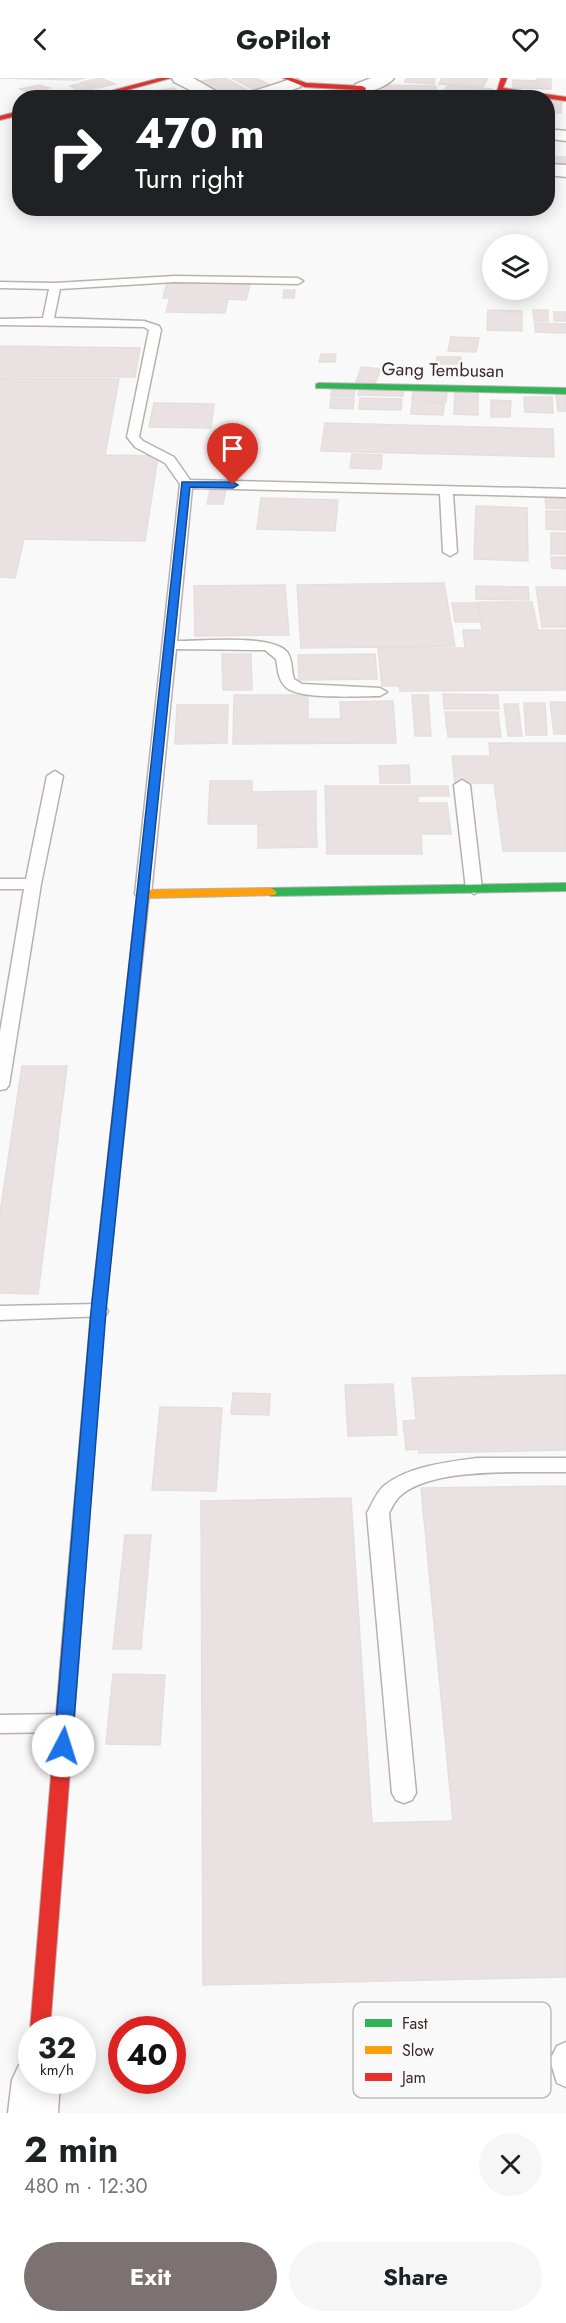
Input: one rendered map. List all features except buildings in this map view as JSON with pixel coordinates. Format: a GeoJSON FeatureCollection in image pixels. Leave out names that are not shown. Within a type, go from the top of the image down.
{"type":"FeatureCollection","features":[{"type":"Feature","properties":{"kind":"street"},"geometry":{"type":"LineString","coordinates":[[119,90],[168,78]]}},
{"type":"Feature","properties":{"kind":"street"},"geometry":{"type":"LineString","coordinates":[[180,78],[204,90]]}},
{"type":"Feature","properties":{"kind":"street"},"geometry":{"type":"LineString","coordinates":[[366,90],[386,78]]}},
{"type":"Feature","properties":{"kind":"street"},"geometry":{"type":"LineString","coordinates":[[268,90],[290,80],[345,90]]}},
{"type":"Feature","properties":{"kind":"street","name":"Gang Tembusan"},"geometry":{"type":"LineString","coordinates":[[319,386],[566,390]]}},
{"type":"Feature","properties":{"kind":"street"},"geometry":{"type":"LineString","coordinates":[[41,2016],[98,1311],[142,894],[566,887]]}},
{"type":"Feature","properties":{"kind":"street"},"geometry":{"type":"LineString","coordinates":[[33,2113],[35,2094]]}},
{"type":"Feature","properties":{"kind":"lane"},"geometry":{"type":"LineString","coordinates":[[0,285],[55,285],[175,279],[298,281]]}},
{"type":"Feature","properties":{"kind":"lane"},"geometry":{"type":"LineString","coordinates":[[48,321],[55,285]]}},
{"type":"Feature","properties":{"kind":"lane"},"geometry":{"type":"LineString","coordinates":[[0,322],[48,321],[153,326],[155,330],[133,437],[139,444],[170,460],[186,484],[142,894]]}},
{"type":"Feature","properties":{"kind":"lane"},"geometry":{"type":"LineString","coordinates":[[186,484],[566,493]]}},
{"type":"Feature","properties":{"kind":"lane"},"geometry":{"type":"LineString","coordinates":[[446,490],[450,552]]}},
{"type":"Feature","properties":{"kind":"lane"},"geometry":{"type":"LineString","coordinates":[[169,645],[267,646],[283,654],[288,680],[300,690],[380,692]]}},
{"type":"Feature","properties":{"kind":"lane"},"geometry":{"type":"LineString","coordinates":[[1,1073],[33,884],[55,776]]}},
{"type":"Feature","properties":{"kind":"lane"},"geometry":{"type":"LineString","coordinates":[[462,785],[474,888]]}},
{"type":"Feature","properties":{"kind":"lane"},"geometry":{"type":"LineString","coordinates":[[0,884],[33,884]]}},
{"type":"Feature","properties":{"kind":"lane"},"geometry":{"type":"LineString","coordinates":[[0,1313],[98,1311]]}},
{"type":"Feature","properties":{"kind":"lane"},"geometry":{"type":"LineString","coordinates":[[404,1793],[378,1513],[391,1491],[429,1474],[468,1467],[566,1465]]}},
{"type":"Feature","properties":{"kind":"lane"},"geometry":{"type":"LineString","coordinates":[[0,1724],[65,1723]]}},
{"type":"Feature","properties":{"kind":"lane"},"geometry":{"type":"LineString","coordinates":[[566,2054],[563,2060],[566,2075]]}},
{"type":"Feature","properties":{"kind":"traffic: fast"},"geometry":{"type":"LineString","coordinates":[[319,386],[566,391]]}},
{"type":"Feature","properties":{"kind":"traffic: fast"},"geometry":{"type":"LineString","coordinates":[[271,892],[566,887]]}},
{"type":"Feature","properties":{"kind":"traffic: fast"},"geometry":{"type":"LineString","coordinates":[[71,1642],[98,1311],[118,1127]]}},
{"type":"Feature","properties":{"kind":"traffic: slow"},"geometry":{"type":"LineString","coordinates":[[118,1127],[143,894],[271,892]]}},
{"type":"Feature","properties":{"kind":"traffic: jam"},"geometry":{"type":"LineString","coordinates":[[119,90],[168,78]]}},
{"type":"Feature","properties":{"kind":"traffic: jam"},"geometry":{"type":"LineString","coordinates":[[286,78],[305,85],[362,88],[361,90]]}},
{"type":"Feature","properties":{"kind":"traffic: jam"},"geometry":{"type":"LineString","coordinates":[[499,90],[504,78]]}},
{"type":"Feature","properties":{"kind":"traffic: jam"},"geometry":{"type":"LineString","coordinates":[[555,98],[566,99]]}},
{"type":"Feature","properties":{"kind":"traffic: jam"},"geometry":{"type":"LineString","coordinates":[[0,118],[12,115]]}},
{"type":"Feature","properties":{"kind":"traffic: jam"},"geometry":{"type":"LineString","coordinates":[[41,2016],[71,1642]]}},
{"type":"Feature","properties":{"kind":"route"},"geometry":{"type":"LineString","coordinates":[[63,1746],[98,1311],[186,484],[233,485]]}}]}
